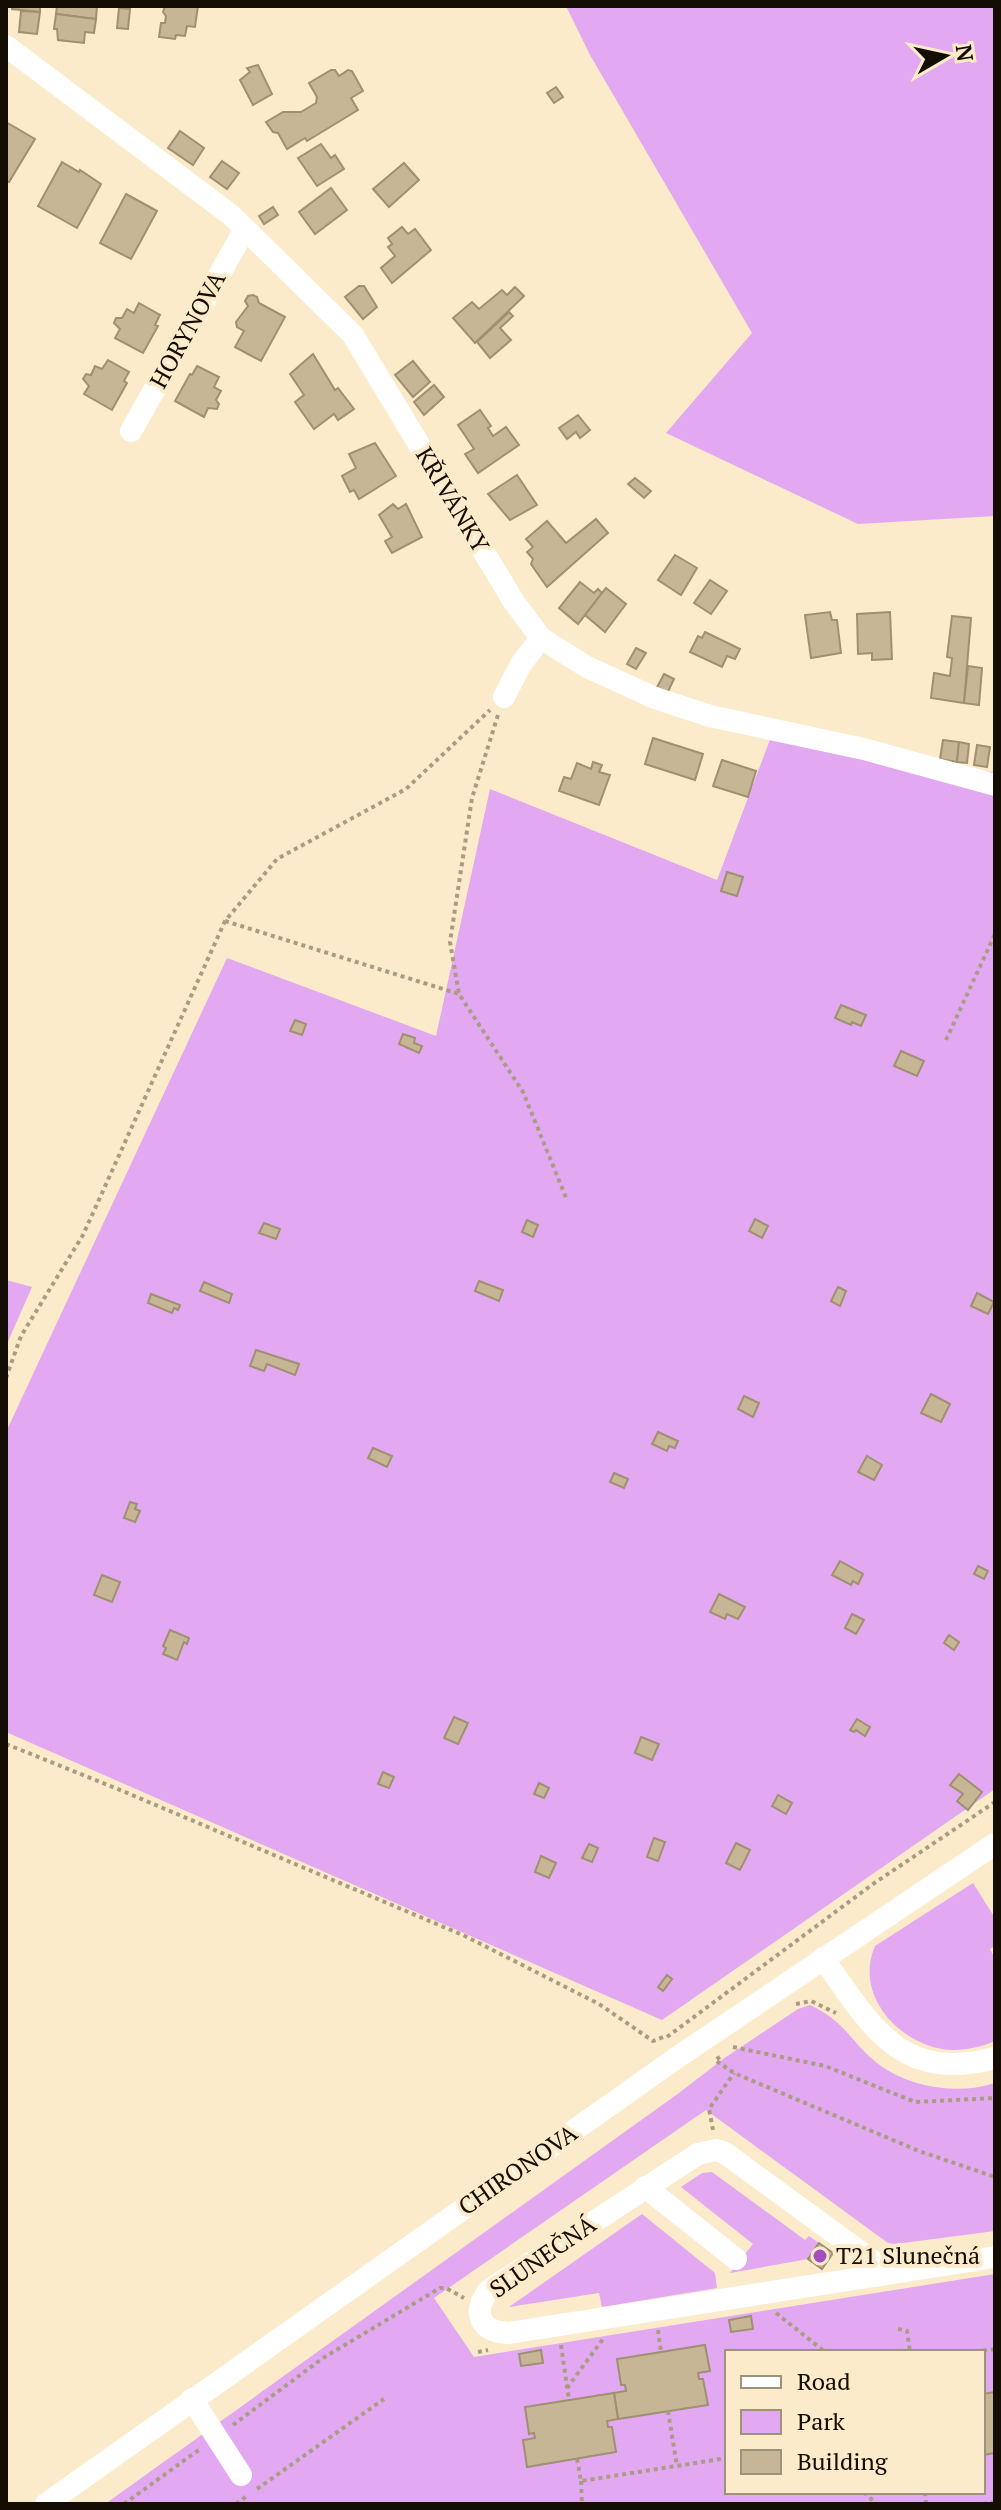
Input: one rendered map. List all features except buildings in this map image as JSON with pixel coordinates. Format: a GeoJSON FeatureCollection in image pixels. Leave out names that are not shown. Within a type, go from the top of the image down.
{"type":"FeatureCollection","features":[{"type":"Feature","properties":{"kind":"street","name":"KŘIVÁNKY"},"geometry":{"type":"LineString","coordinates":[[6,46],[231,215],[353,335],[514,602],[541,638],[587,667],[655,698],[710,716],[864,749],[995,785]]}},
{"type":"Feature","properties":{"kind":"street","name":"HORYNOVA"},"geometry":{"type":"LineString","coordinates":[[131,431],[245,229]]}},
{"type":"Feature","properties":{"kind":"street"},"geometry":{"type":"LineString","coordinates":[[504,697],[521,664],[541,638]]}},
{"type":"Feature","properties":{"kind":"street","name":"CHIRONOVA"},"geometry":{"type":"LineString","coordinates":[[46,2504],[682,2054],[995,1844]]}},
{"type":"Feature","properties":{"kind":"street"},"geometry":{"type":"LineString","coordinates":[[823,1958],[872,2025],[899,2049],[918,2058],[947,2065],[995,2058]]}},
{"type":"Feature","properties":{"kind":"street","name":"SLUNEČNÁ"},"geometry":{"type":"LineString","coordinates":[[889,2273],[725,2153],[716,2150],[698,2154],[489,2290],[480,2302],[479,2312],[483,2324],[496,2332],[509,2333],[995,2257]]}},
{"type":"Feature","properties":{"kind":"street"},"geometry":{"type":"LineString","coordinates":[[645,2187],[736,2259]]}},
{"type":"Feature","properties":{"kind":"street"},"geometry":{"type":"LineString","coordinates":[[192,2399],[241,2475]]}},
{"type":"Feature","properties":{"kind":"path"},"geometry":{"type":"LineString","coordinates":[[6,1378],[21,1336],[83,1235],[225,921],[277,859],[406,789],[504,697]]}},
{"type":"Feature","properties":{"kind":"path"},"geometry":{"type":"LineString","coordinates":[[504,697],[472,798],[450,942],[459,994],[523,1092],[567,1200]]}},
{"type":"Feature","properties":{"kind":"path"},"geometry":{"type":"LineString","coordinates":[[225,921],[459,994]]}},
{"type":"Feature","properties":{"kind":"path"},"geometry":{"type":"LineString","coordinates":[[946,1040],[995,934]]}},
{"type":"Feature","properties":{"kind":"path"},"geometry":{"type":"LineString","coordinates":[[6,1744],[465,1936],[599,2004],[653,2041],[666,2036],[873,1884],[995,1802]]}},
{"type":"Feature","properties":{"kind":"path"},"geometry":{"type":"LineString","coordinates":[[784,2013],[797,2004],[811,2001],[837,2014]]}},
{"type":"Feature","properties":{"kind":"path"},"geometry":{"type":"LineString","coordinates":[[666,2036],[682,2054]]}},
{"type":"Feature","properties":{"kind":"path"},"geometry":{"type":"LineString","coordinates":[[746,2039],[715,2060],[734,2073],[919,2151],[995,2177]]}},
{"type":"Feature","properties":{"kind":"path"},"geometry":{"type":"LineString","coordinates":[[733,2047],[825,2066],[915,2102],[995,2098]]}},
{"type":"Feature","properties":{"kind":"path"},"geometry":{"type":"LineString","coordinates":[[709,2109],[734,2073]]}},
{"type":"Feature","properties":{"kind":"path"},"geometry":{"type":"LineString","coordinates":[[124,2504],[323,2358],[440,2288],[480,2302]]}},
{"type":"Feature","properties":{"kind":"path"},"geometry":{"type":"LineString","coordinates":[[767,2307],[823,2350]]}},
{"type":"Feature","properties":{"kind":"path"},"geometry":{"type":"LineString","coordinates":[[657,2323],[661,2352]]}},
{"type":"Feature","properties":{"kind":"path"},"geometry":{"type":"LineString","coordinates":[[898,2329],[907,2331],[910,2350]]}},
{"type":"Feature","properties":{"kind":"path"},"geometry":{"type":"LineString","coordinates":[[567,2388],[609,2331]]}},
{"type":"Feature","properties":{"kind":"path"},"geometry":{"type":"LineString","coordinates":[[560,2339],[569,2400]]}},
{"type":"Feature","properties":{"kind":"path"},"geometry":{"type":"LineString","coordinates":[[236,2504],[384,2399]]}},
{"type":"Feature","properties":{"kind":"path"},"geometry":{"type":"LineString","coordinates":[[668,2411],[677,2466]]}},
{"type":"Feature","properties":{"kind":"path"},"geometry":{"type":"LineString","coordinates":[[581,2481],[725,2458]]}},
{"type":"Feature","properties":{"kind":"path"},"geometry":{"type":"LineString","coordinates":[[577,2459],[582,2504]]}},
{"type":"Feature","properties":{"kind":"path"},"geometry":{"type":"LineString","coordinates":[[983,2504],[995,2502]]}},
{"type":"Feature","properties":{"kind":"green space"},"geometry":{"type":"Polygon","coordinates":[[[566,6],[995,6],[995,516],[858,524],[666,433],[752,333],[590,55],[566,6]]]}},
{"type":"Feature","properties":{"kind":"green space"},"geometry":{"type":"Polygon","coordinates":[[[777,721],[951,765],[995,773],[995,1789],[662,2020],[6,1732],[6,1432],[227,958],[436,1036],[490,789],[717,880],[777,721]]]}},
{"type":"Feature","properties":{"kind":"green space"},"geometry":{"type":"Polygon","coordinates":[[[6,1280],[32,1287],[6,1346],[6,1280]]]}},
{"type":"Feature","properties":{"kind":"green space"},"geometry":{"type":"Polygon","coordinates":[[[973,1883],[995,1918],[995,1946],[990,1949],[995,1959],[995,2041],[964,2049],[941,2049],[917,2041],[891,2021],[874,1994],[870,1962],[875,1946],[973,1883]]]}},
{"type":"Feature","properties":{"kind":"green space"},"geometry":{"type":"Polygon","coordinates":[[[810,2005],[833,2019],[881,2066],[907,2080],[951,2089],[995,2083],[995,2231],[888,2243],[706,2110],[434,2298],[474,2357],[995,2274],[995,2504],[105,2504],[679,2093],[723,2059],[798,2009],[810,2005]]]}},
{"type":"Feature","properties":{"kind":"green space"},"geometry":{"type":"Polygon","coordinates":[[[712,2172],[805,2240],[809,2236],[819,2243],[808,2259],[730,2273],[753,2244],[681,2187],[702,2173],[712,2172]]]}},
{"type":"Feature","properties":{"kind":"green space"},"geometry":{"type":"Polygon","coordinates":[[[642,2214],[715,2273],[717,2288],[602,2307],[599,2293],[509,2307],[642,2214]]]}},
{"type":"Feature","properties":{"kind":"place","name":"T21 Slunečná"},"geometry":{"type":"Point","coordinates":[820,2256]}}]}
